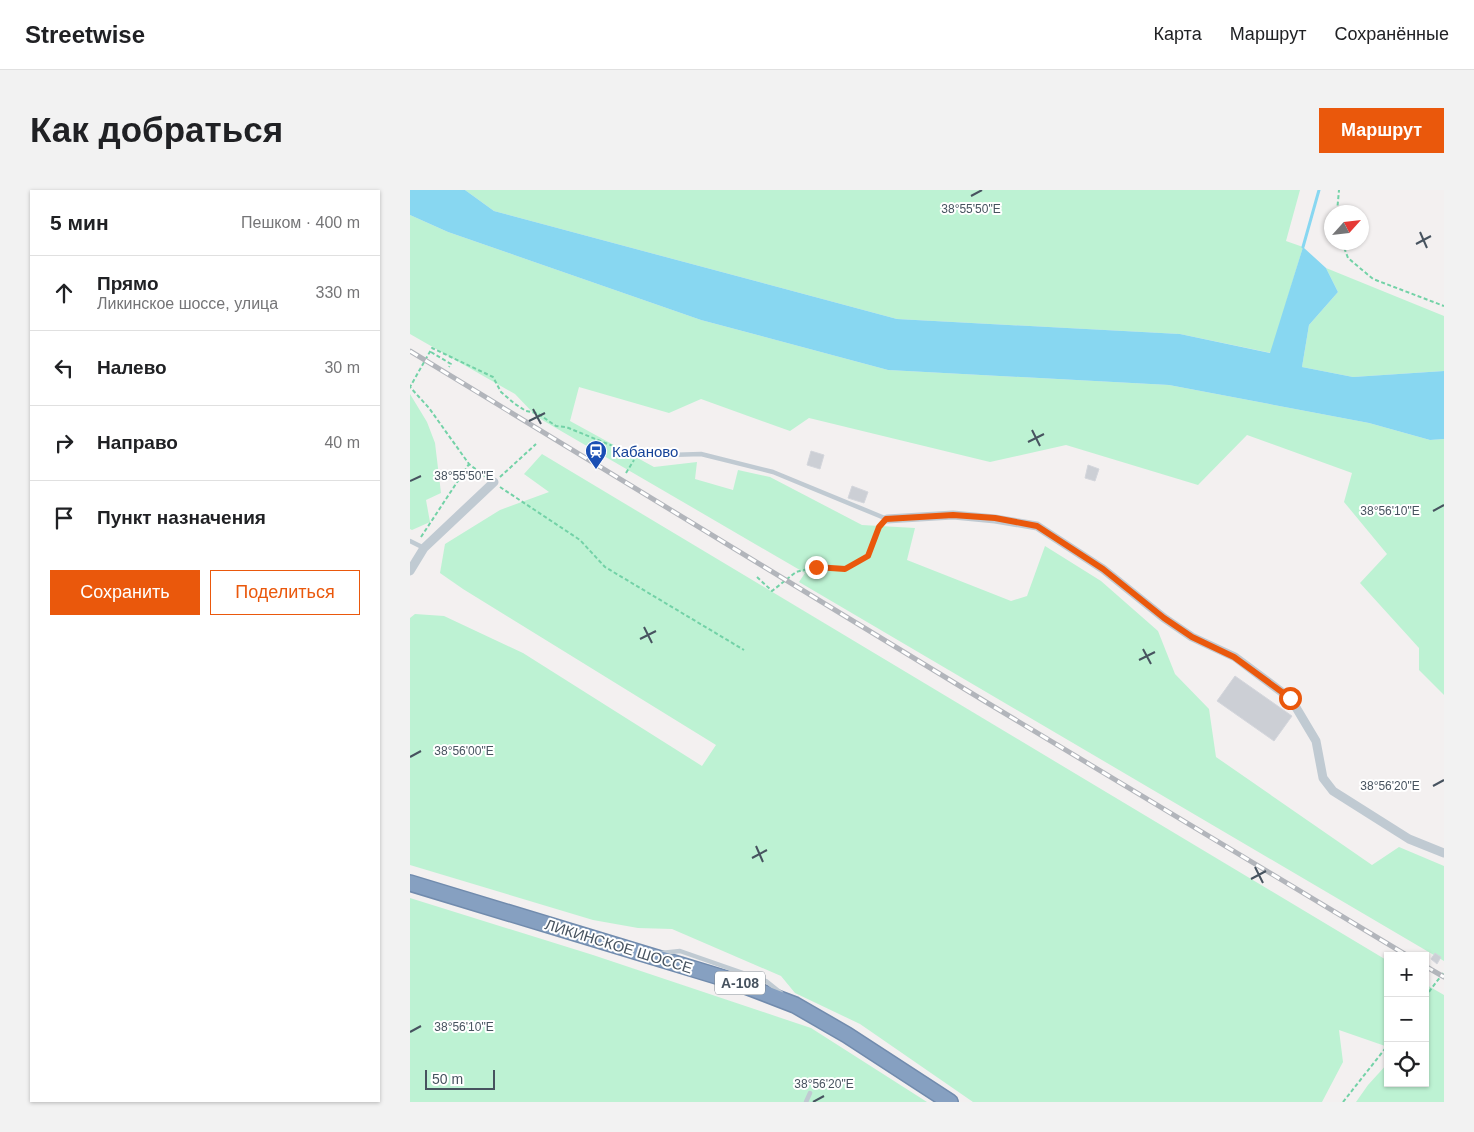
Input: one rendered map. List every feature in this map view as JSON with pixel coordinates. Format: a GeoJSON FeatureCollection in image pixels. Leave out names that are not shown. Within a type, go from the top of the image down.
{"type":"FeatureCollection","features":[{"type":"Feature","properties":{"kind":"highway","name":"ЛИКИНСКОЕ ШОССЕ"},"geometry":{"type":"LineString","coordinates":[[410,883],[730,980],[795,1005],[950,1102]]}},
{"type":"Feature","properties":{"kind":"street"},"geometry":{"type":"LineString","coordinates":[[410,571],[420,547],[494,482]]}},
{"type":"Feature","properties":{"kind":"street"},"geometry":{"type":"LineString","coordinates":[[886,519],[953,515],[995,518],[1037,526],[1103,569],[1171,623],[1192,637],[1234,657],[1290,698],[1316,741],[1323,778],[1333,792],[1409,839],[1444,853]]}},
{"type":"Feature","properties":{"kind":"lane"},"geometry":{"type":"LineString","coordinates":[[637,456],[702,454],[773,472],[886,519]]}},
{"type":"Feature","properties":{"kind":"lane"},"geometry":{"type":"LineString","coordinates":[[410,542],[420,547]]}},
{"type":"Feature","properties":{"kind":"lane"},"geometry":{"type":"LineString","coordinates":[[806,1102],[810,1094]]}},
{"type":"Feature","properties":{"kind":"path"},"geometry":{"type":"LineString","coordinates":[[1338,205],[1339,190]]}},
{"type":"Feature","properties":{"kind":"path"},"geometry":{"type":"LineString","coordinates":[[1345,250],[1348,258],[1373,279],[1444,306]]}},
{"type":"Feature","properties":{"kind":"path"},"geometry":{"type":"LineString","coordinates":[[626,473],[637,456],[566,427],[556,426],[537,414],[526,411],[501,392],[493,377],[432,348],[410,387],[429,408],[469,464],[580,540],[605,567],[744,650]]}},
{"type":"Feature","properties":{"kind":"path"},"geometry":{"type":"LineString","coordinates":[[431,352],[451,364],[449,367]]}},
{"type":"Feature","properties":{"kind":"path"},"geometry":{"type":"LineString","coordinates":[[494,482],[536,444]]}},
{"type":"Feature","properties":{"kind":"path"},"geometry":{"type":"LineString","coordinates":[[420,547],[469,464]]}},
{"type":"Feature","properties":{"kind":"path"},"geometry":{"type":"LineString","coordinates":[[757,577],[772,592],[796,572],[816,567],[845,569],[868,556],[879,527],[886,519]]}},
{"type":"Feature","properties":{"kind":"path"},"geometry":{"type":"LineString","coordinates":[[1429,992],[1444,972]]}},
{"type":"Feature","properties":{"kind":"path"},"geometry":{"type":"LineString","coordinates":[[1342,1102],[1384,1050]]}},
{"type":"Feature","properties":{"kind":"green space"},"geometry":{"type":"Polygon","coordinates":[[[465,190],[1300,190],[1286,241],[1303,247],[1271,353],[1180,334],[897,319],[494,211],[465,190]]]}},
{"type":"Feature","properties":{"kind":"green space"},"geometry":{"type":"Polygon","coordinates":[[[410,215],[448,232],[701,320],[888,370],[1169,385],[1369,423],[1430,440],[1444,439],[1444,695],[1419,670],[1419,648],[1360,583],[1387,554],[1344,502],[1352,473],[1247,435],[1198,485],[1066,445],[990,462],[809,418],[790,431],[701,399],[669,413],[579,387],[570,421],[654,467],[697,462],[695,479],[733,490],[738,470],[770,477],[862,525],[915,528],[907,560],[1011,601],[1027,596],[1045,546],[1101,581],[1158,631],[1175,674],[1209,709],[1216,757],[1372,865],[1399,847],[1444,866],[1444,961],[799,582],[805,573],[537,417],[515,394],[410,334],[410,215]]]}},
{"type":"Feature","properties":{"kind":"green space"},"geometry":{"type":"Polygon","coordinates":[[[1326,268],[1444,316],[1444,371],[1353,377],[1302,367],[1309,325],[1338,292],[1326,268]]]}},
{"type":"Feature","properties":{"kind":"green space"},"geometry":{"type":"Polygon","coordinates":[[[410,394],[427,422],[435,443],[441,493],[426,500],[430,522],[412,530],[410,529],[410,394]]]}},
{"type":"Feature","properties":{"kind":"green space"},"geometry":{"type":"Polygon","coordinates":[[[542,454],[1384,959],[1384,1046],[1339,1030],[1343,1062],[1322,1102],[973,1102],[860,1024],[795,993],[781,976],[672,929],[638,928],[593,920],[410,865],[410,618],[415,614],[444,616],[523,653],[702,766],[716,745],[440,573],[445,544],[500,510],[549,492],[524,474],[542,454]]]}},
{"type":"Feature","properties":{"kind":"green space"},"geometry":{"type":"Polygon","coordinates":[[[410,898],[593,955],[811,1028],[927,1102],[410,1102],[410,898]]]}},
{"type":"Feature","properties":{"kind":"green space"},"geometry":{"type":"Polygon","coordinates":[[[1429,986],[1444,995],[1444,1102],[1356,1102],[1384,1067],[1384,1087],[1429,1087],[1429,986]]]}},
{"type":"Feature","properties":{"kind":"water"},"geometry":{"type":"Polygon","coordinates":[[[410,190],[465,190],[494,211],[897,319],[1180,334],[1270,353],[1303,247],[1326,268],[1338,292],[1309,325],[1302,367],[1353,377],[1444,371],[1444,439],[1430,440],[1369,423],[1169,385],[888,370],[701,320],[448,232],[410,215],[410,190]]]}},
{"type":"Feature","properties":{"kind":"building"},"geometry":{"type":"Polygon","coordinates":[[[811,451],[824,455],[820,469],[807,465],[811,451]]]}},
{"type":"Feature","properties":{"kind":"building"},"geometry":{"type":"Polygon","coordinates":[[[1088,465],[1099,469],[1095,481],[1085,478],[1088,465]]]}},
{"type":"Feature","properties":{"kind":"building"},"geometry":{"type":"Polygon","coordinates":[[[852,486],[868,492],[864,503],[848,498],[852,486]]]}},
{"type":"Feature","properties":{"kind":"building"},"geometry":{"type":"Polygon","coordinates":[[[1235,676],[1292,716],[1274,741],[1217,701],[1235,676]]]}},
{"type":"Feature","properties":{"kind":"building"},"geometry":{"type":"Polygon","coordinates":[[[1435,953],[1441,957],[1437,964],[1431,959],[1435,953]]]}},
{"type":"Feature","properties":{"kind":"waterway"},"geometry":{"type":"LineString","coordinates":[[1303,247],[1319,190]]}},
{"type":"Feature","properties":{"kind":"railway"},"geometry":{"type":"LineString","coordinates":[[410,351],[986,702],[1401,952]]}},
{"type":"Feature","properties":{"kind":"railway"},"geometry":{"type":"LineString","coordinates":[[1429,968],[1444,977]]}},
{"type":"Feature","properties":{"kind":"place","name":"Кабаново"},"geometry":{"type":"Point","coordinates":[596,470]}},
{"type":"Feature","properties":{"kind":"route"},"geometry":{"type":"LineString","coordinates":[[816,567],[845,569],[868,556],[879,527],[886,519],[953,515],[995,518],[1037,526],[1103,569],[1164,618],[1192,637],[1234,657],[1290,698]]}}]}
